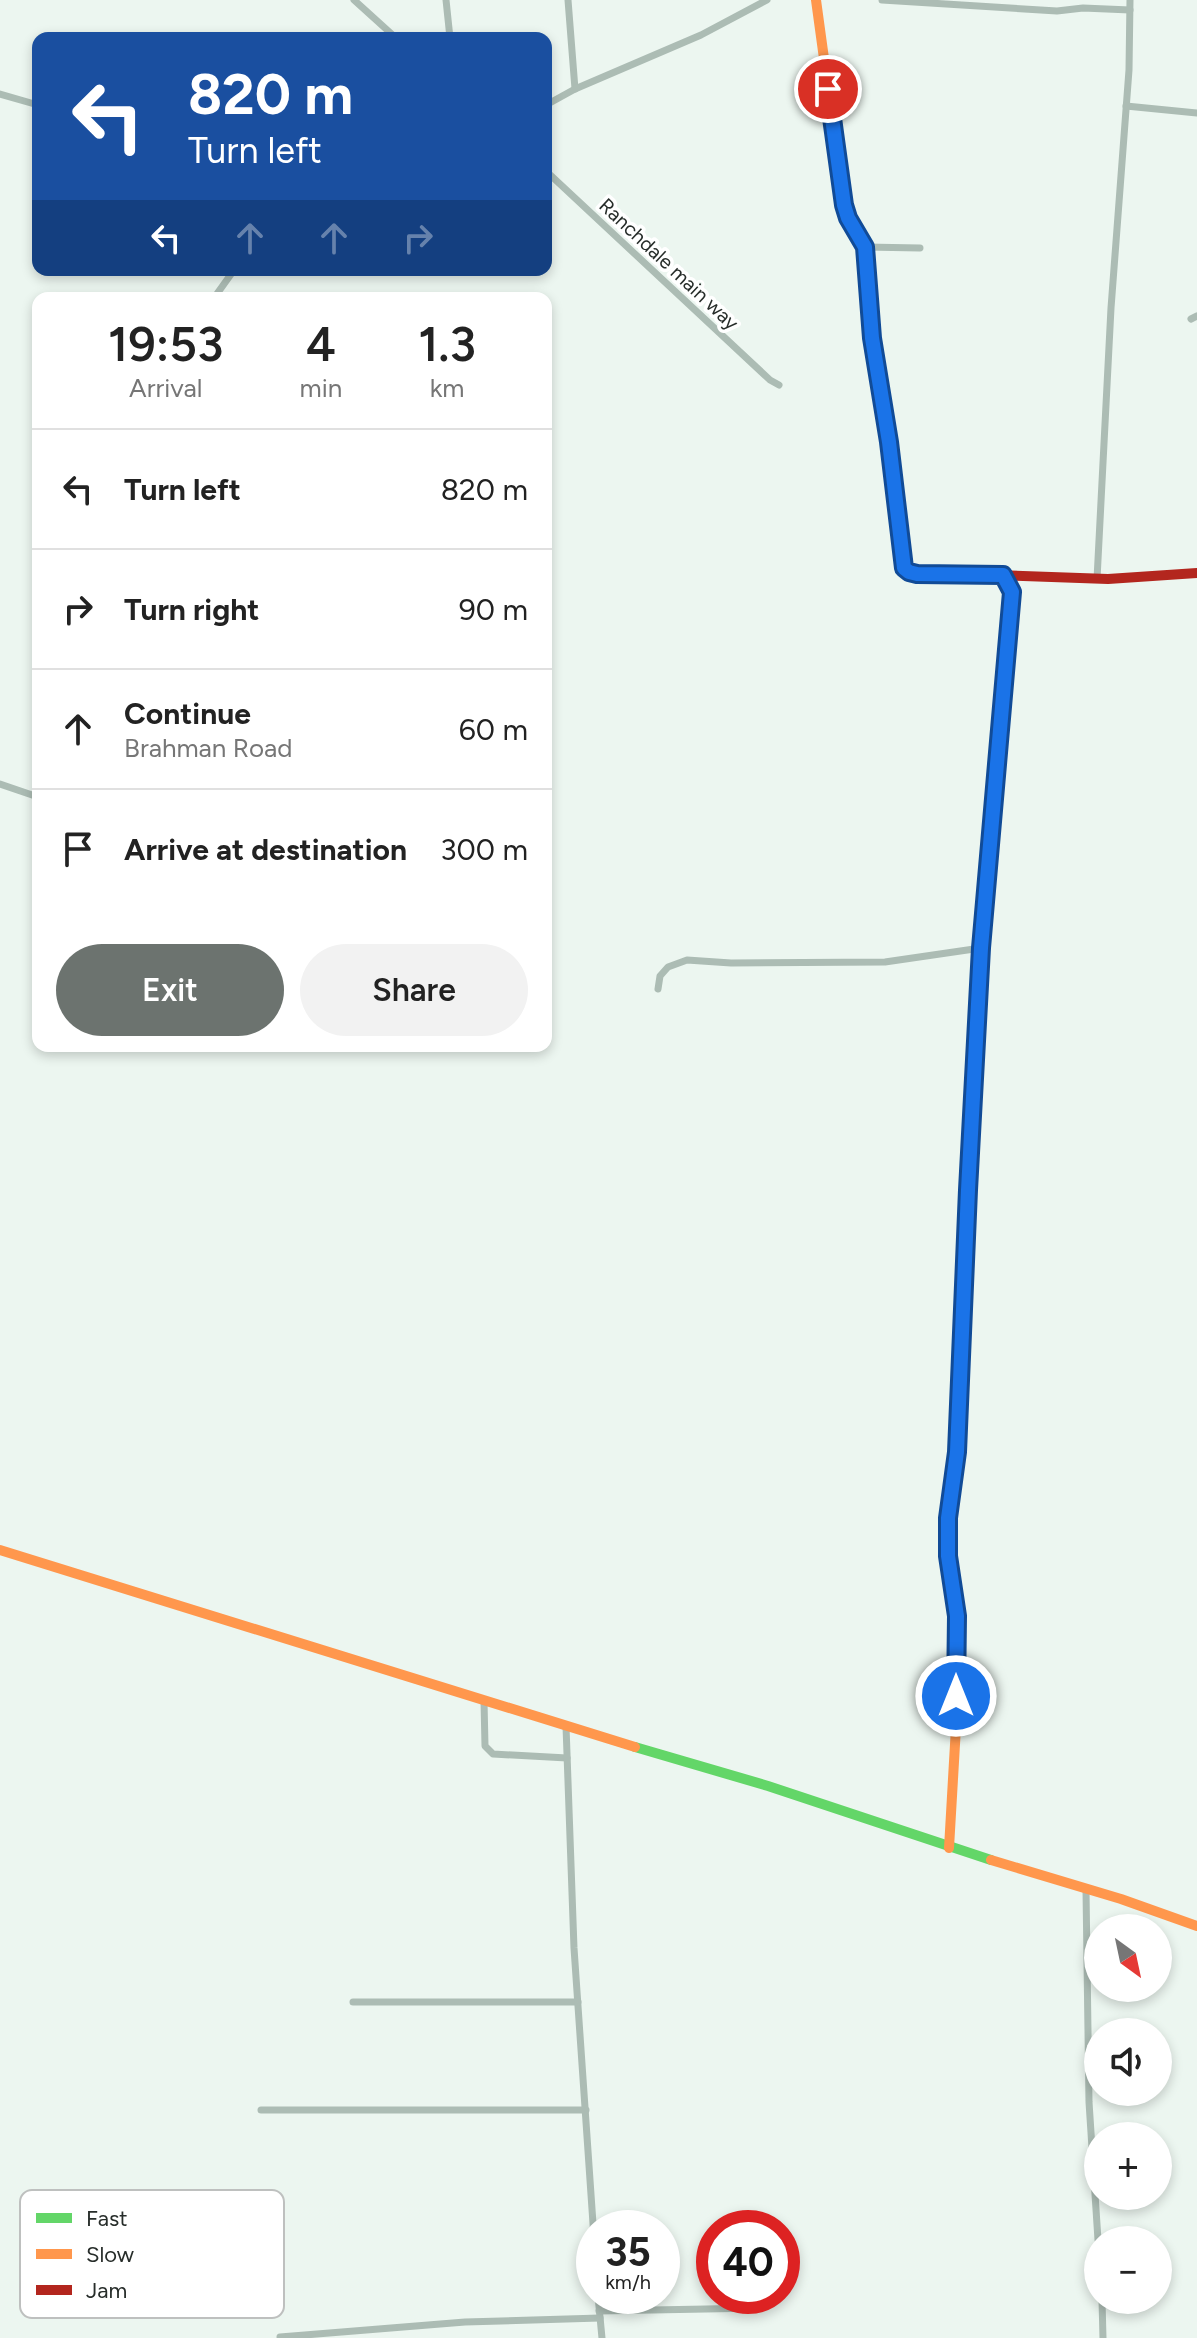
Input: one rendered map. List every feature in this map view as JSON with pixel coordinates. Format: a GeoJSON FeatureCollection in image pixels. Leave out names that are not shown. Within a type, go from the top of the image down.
{"type":"FeatureCollection","features":[{"type":"Feature","properties":{"kind":"street"},"geometry":{"type":"LineString","coordinates":[[354,0],[389,32]]}},
{"type":"Feature","properties":{"kind":"street"},"geometry":{"type":"LineString","coordinates":[[446,0],[449,32]]}},
{"type":"Feature","properties":{"kind":"street"},"geometry":{"type":"LineString","coordinates":[[568,0],[575,89]]}},
{"type":"Feature","properties":{"kind":"street"},"geometry":{"type":"LineString","coordinates":[[552,102],[701,35],[767,0]]}},
{"type":"Feature","properties":{"kind":"street"},"geometry":{"type":"LineString","coordinates":[[816,0],[844,205],[865,247],[872,338],[889,442],[904,568],[909,572],[1097,579],[1197,573]]}},
{"type":"Feature","properties":{"kind":"street"},"geometry":{"type":"LineString","coordinates":[[882,0],[1057,11],[1083,8],[1130,10]]}},
{"type":"Feature","properties":{"kind":"street"},"geometry":{"type":"LineString","coordinates":[[1097,579],[1130,0]]}},
{"type":"Feature","properties":{"kind":"street"},"geometry":{"type":"LineString","coordinates":[[0,94],[32,103]]}},
{"type":"Feature","properties":{"kind":"street"},"geometry":{"type":"LineString","coordinates":[[1126,106],[1197,113]]}},
{"type":"Feature","properties":{"kind":"street","name":"Ranchdale main way"},"geometry":{"type":"LineString","coordinates":[[552,177],[770,380],[779,385]]}},
{"type":"Feature","properties":{"kind":"street"},"geometry":{"type":"LineString","coordinates":[[865,247],[920,248]]}},
{"type":"Feature","properties":{"kind":"street"},"geometry":{"type":"LineString","coordinates":[[949,1848],[956,1727],[957,1616],[948,1556],[948,1518],[957,1452],[981,948],[1012,592],[1003,575]]}},
{"type":"Feature","properties":{"kind":"street"},"geometry":{"type":"LineString","coordinates":[[1012,592],[1025,576]]}},
{"type":"Feature","properties":{"kind":"street"},"geometry":{"type":"LineString","coordinates":[[0,784],[32,795]]}},
{"type":"Feature","properties":{"kind":"street"},"geometry":{"type":"LineString","coordinates":[[658,989],[660,976],[668,967],[687,960],[731,963],[885,962],[981,948]]}},
{"type":"Feature","properties":{"kind":"street"},"geometry":{"type":"LineString","coordinates":[[0,1550],[768,1786],[949,1848],[1197,1926]]}},
{"type":"Feature","properties":{"kind":"street"},"geometry":{"type":"LineString","coordinates":[[484,1701],[485,1746],[488,1752],[567,1758]]}},
{"type":"Feature","properties":{"kind":"street"},"geometry":{"type":"LineString","coordinates":[[566,1726],[578,2002],[592,2210]]}},
{"type":"Feature","properties":{"kind":"street"},"geometry":{"type":"LineString","coordinates":[[1086,1890],[1089,2102],[1097,2226]]}},
{"type":"Feature","properties":{"kind":"street"},"geometry":{"type":"LineString","coordinates":[[353,2002],[578,2002]]}},
{"type":"Feature","properties":{"kind":"street"},"geometry":{"type":"LineString","coordinates":[[261,2110],[586,2110]]}},
{"type":"Feature","properties":{"kind":"street"},"geometry":{"type":"LineString","coordinates":[[280,2337],[600,2314],[602,2338]]}},
{"type":"Feature","properties":{"kind":"street"},"geometry":{"type":"LineString","coordinates":[[1102,2314],[1103,2338]]}},
{"type":"Feature","properties":{"kind":"traffic: fast"},"geometry":{"type":"LineString","coordinates":[[1000,729],[1012,592],[1003,575]]}},
{"type":"Feature","properties":{"kind":"traffic: fast"},"geometry":{"type":"LineString","coordinates":[[635,1747],[768,1786],[991,1860]]}},
{"type":"Feature","properties":{"kind":"traffic: slow"},"geometry":{"type":"LineString","coordinates":[[816,0],[844,205],[865,247],[872,338],[891,457]]}},
{"type":"Feature","properties":{"kind":"traffic: slow"},"geometry":{"type":"LineString","coordinates":[[949,1848],[956,1727],[957,1616],[948,1556],[948,1518],[957,1452],[968,1226]]}},
{"type":"Feature","properties":{"kind":"traffic: slow"},"geometry":{"type":"LineString","coordinates":[[0,1550],[635,1747]]}},
{"type":"Feature","properties":{"kind":"traffic: slow"},"geometry":{"type":"LineString","coordinates":[[991,1860],[1121,1899],[1197,1926]]}},
{"type":"Feature","properties":{"kind":"traffic: jam"},"geometry":{"type":"LineString","coordinates":[[891,457],[904,568],[909,572],[1108,579],[1197,573]]}},
{"type":"Feature","properties":{"kind":"traffic: jam"},"geometry":{"type":"LineString","coordinates":[[968,1226],[981,948],[1000,729]]}},
{"type":"Feature","properties":{"kind":"route"},"geometry":{"type":"LineString","coordinates":[[828,89],[844,205],[865,247],[872,338],[889,442],[904,568],[917,574],[1003,575],[1012,592],[981,948],[957,1452],[948,1518],[948,1556],[957,1616],[956,1696]]}}]}
